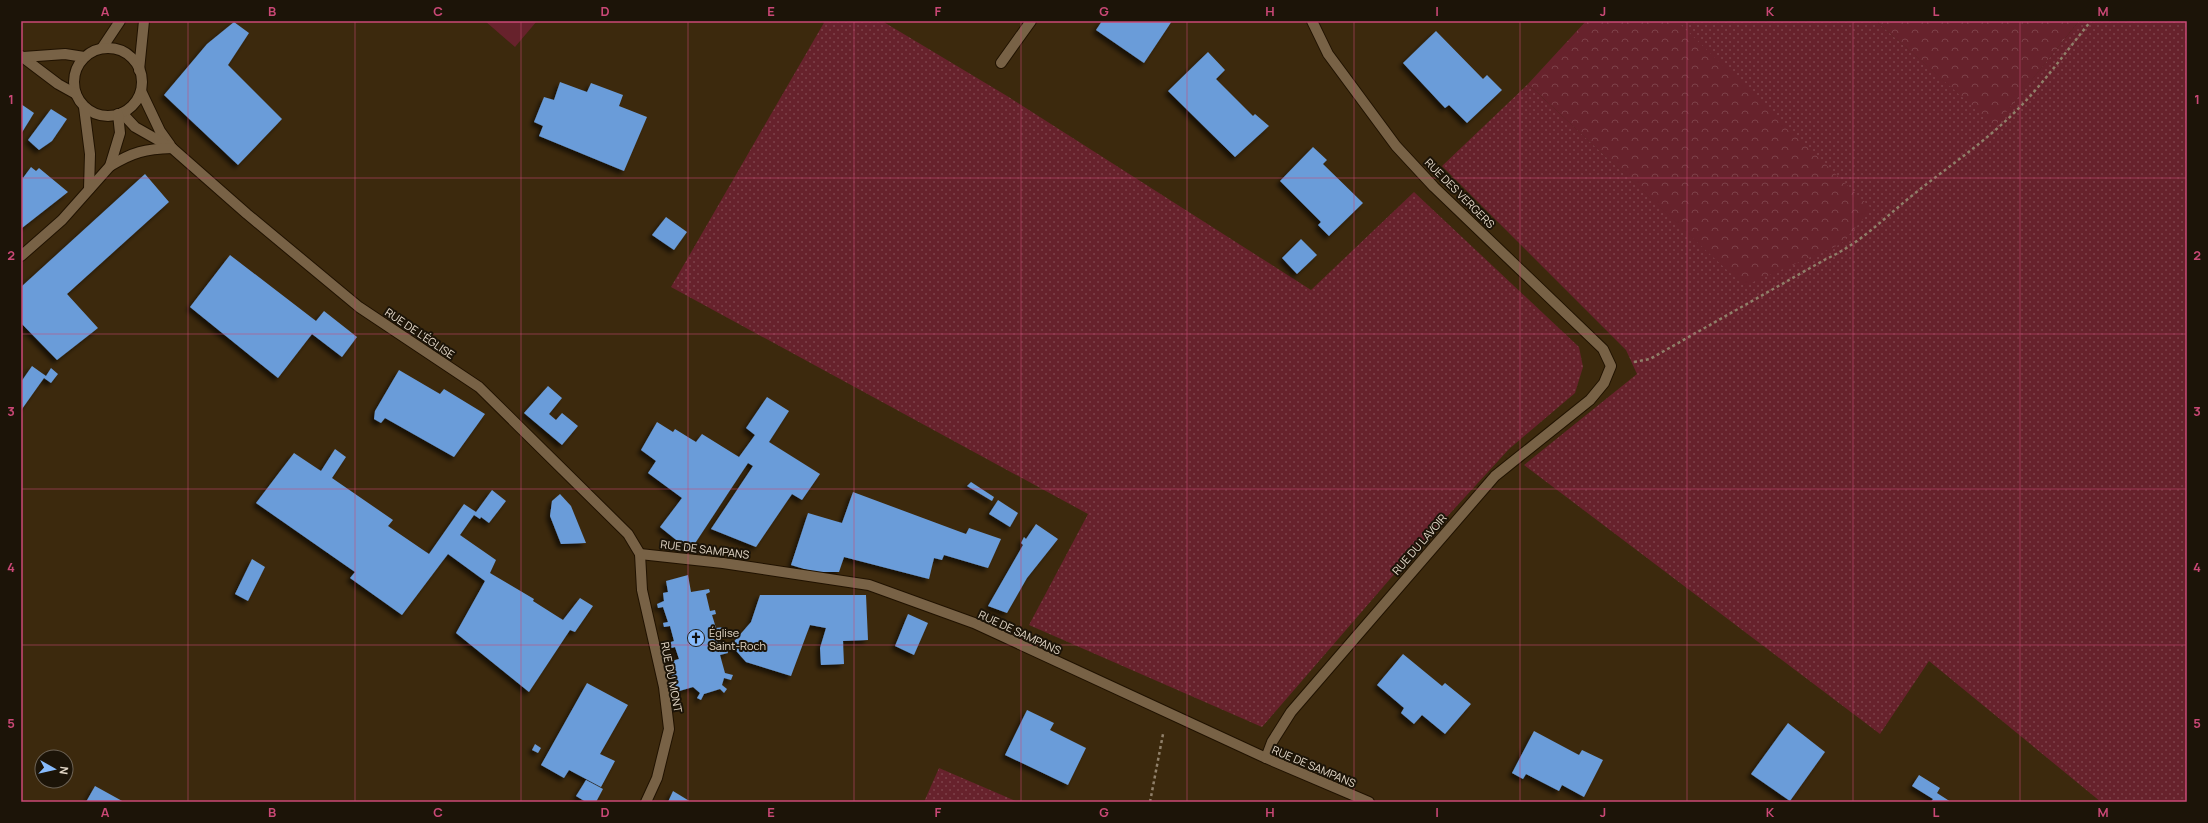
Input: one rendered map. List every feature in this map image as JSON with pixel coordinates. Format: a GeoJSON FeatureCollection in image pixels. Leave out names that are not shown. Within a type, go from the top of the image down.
{"type":"FeatureCollection","features":[{"type":"Feature","properties":{"kind":"street"},"geometry":{"type":"LineString","coordinates":[[102,48],[120,21]]}},
{"type":"Feature","properties":{"kind":"street"},"geometry":{"type":"LineString","coordinates":[[139,70],[144,21]]}},
{"type":"Feature","properties":{"kind":"street"},"geometry":{"type":"LineString","coordinates":[[1001,63],[1031,21]]}},
{"type":"Feature","properties":{"kind":"street","name":"RUE DES VERGERS"},"geometry":{"type":"LineString","coordinates":[[1312,21],[1328,54],[1396,146],[1434,187],[1603,349],[1611,366]]}},
{"type":"Feature","properties":{"kind":"street"},"geometry":{"type":"LineString","coordinates":[[84,107],[93,113],[102,116],[120,114],[137,100],[141,91],[142,80],[139,70],[128,55],[111,48],[102,48],[84,57],[74,74],[73,84],[76,94],[84,107],[90,154],[89,189]]}},
{"type":"Feature","properties":{"kind":"street"},"geometry":{"type":"LineString","coordinates":[[22,56],[65,54],[84,57]]}},
{"type":"Feature","properties":{"kind":"street"},"geometry":{"type":"LineString","coordinates":[[22,56],[58,84],[76,94]]}},
{"type":"Feature","properties":{"kind":"street","name":"RUE DE L'ÉGLISE"},"geometry":{"type":"LineString","coordinates":[[141,91],[151,108],[160,131],[172,148]]}},
{"type":"Feature","properties":{"kind":"street"},"geometry":{"type":"LineString","coordinates":[[110,166],[120,133],[120,114]]}},
{"type":"Feature","properties":{"kind":"street","name":"RUE DE L'ÉGLISE"},"geometry":{"type":"LineString","coordinates":[[120,114],[135,127],[172,148],[247,214],[359,306],[479,387],[628,534],[640,554]]}},
{"type":"Feature","properties":{"kind":"street"},"geometry":{"type":"LineString","coordinates":[[21,256],[62,220],[110,166],[129,154],[152,149],[172,148]]}},
{"type":"Feature","properties":{"kind":"street","name":"RUE DU LAVOIR"},"geometry":{"type":"LineString","coordinates":[[1266,758],[1272,742],[1291,712],[1494,476],[1590,400],[1604,384],[1611,366]]}},
{"type":"Feature","properties":{"kind":"street","name":"RUE DE SAMPANS"},"geometry":{"type":"LineString","coordinates":[[640,554],[723,563],[869,585],[974,623],[1266,758],[1368,802]]}},
{"type":"Feature","properties":{"kind":"street","name":"RUE DU MONT"},"geometry":{"type":"LineString","coordinates":[[640,554],[642,590],[664,687],[669,729],[657,778],[646,802]]}},
{"type":"Feature","properties":{"kind":"path"},"geometry":{"type":"LineString","coordinates":[[1611,366],[1650,359],[1826,259],[1847,249],[1869,233],[1913,195],[1970,153],[2018,109],[2091,21]]}},
{"type":"Feature","properties":{"kind":"path"},"geometry":{"type":"LineString","coordinates":[[1150,802],[1167,712]]}},
{"type":"Feature","properties":{"kind":"green space"},"geometry":{"type":"Polygon","coordinates":[[[485,21],[537,21],[515,47],[485,21]]]}},
{"type":"Feature","properties":{"kind":"green space"},"geometry":{"type":"Polygon","coordinates":[[[825,21],[882,21],[1007,96],[1311,290],[1414,192],[1579,347],[1583,367],[1575,393],[1509,449],[1390,579],[1262,727],[1029,625],[1088,514],[671,287],[825,21]]]}},
{"type":"Feature","properties":{"kind":"green space"},"geometry":{"type":"Polygon","coordinates":[[[1586,21],[1681,21],[1680,24],[1872,209],[1841,244],[1744,286],[1528,84],[1586,21]]]}},
{"type":"Feature","properties":{"kind":"green space"},"geometry":{"type":"Polygon","coordinates":[[[1681,21],[1876,21],[1995,125],[2079,21],[2187,21],[2187,802],[2101,802],[1929,661],[1880,734],[1524,465],[1637,374],[1626,350],[1442,166],[1528,84],[1745,286],[1679,24],[1681,21]]]}},
{"type":"Feature","properties":{"kind":"green space"},"geometry":{"type":"Polygon","coordinates":[[[1876,21],[2079,21],[1995,126],[1876,21]]]}},
{"type":"Feature","properties":{"kind":"green space"},"geometry":{"type":"Polygon","coordinates":[[[939,768],[1018,802],[924,802],[939,768]]]}},
{"type":"Feature","properties":{"kind":"building"},"geometry":{"type":"Polygon","coordinates":[[[1102,21],[1172,21],[1144,63],[1096,30],[1102,21]]]}},
{"type":"Feature","properties":{"kind":"building"},"geometry":{"type":"Polygon","coordinates":[[[234,22],[249,33],[228,65],[282,119],[238,165],[164,95],[207,44],[234,22]]]}},
{"type":"Feature","properties":{"kind":"building"},"geometry":{"type":"Polygon","coordinates":[[[1436,31],[1483,79],[1487,75],[1502,90],[1467,123],[1449,105],[1445,108],[1403,63],[1436,31]]]}},
{"type":"Feature","properties":{"kind":"building"},"geometry":{"type":"Polygon","coordinates":[[[1208,52],[1225,70],[1216,79],[1253,116],[1255,114],[1269,126],[1235,157],[1168,91],[1208,52]]]}},
{"type":"Feature","properties":{"kind":"building"},"geometry":{"type":"Polygon","coordinates":[[[560,82],[587,92],[591,83],[623,95],[619,106],[647,117],[624,171],[539,136],[543,126],[534,122],[544,97],[554,100],[560,82]]]}},
{"type":"Feature","properties":{"kind":"building"},"geometry":{"type":"Polygon","coordinates":[[[21,104],[34,113],[21,134],[21,104]]]}},
{"type":"Feature","properties":{"kind":"building"},"geometry":{"type":"Polygon","coordinates":[[[51,109],[67,119],[52,141],[39,150],[28,140],[51,109]]]}},
{"type":"Feature","properties":{"kind":"building"},"geometry":{"type":"Polygon","coordinates":[[[1313,147],[1327,160],[1323,164],[1363,203],[1329,236],[1318,225],[1321,222],[1280,181],[1313,147]]]}},
{"type":"Feature","properties":{"kind":"building"},"geometry":{"type":"Polygon","coordinates":[[[31,167],[36,171],[39,168],[68,192],[22,228],[21,176],[23,178],[31,167]]]}},
{"type":"Feature","properties":{"kind":"building"},"geometry":{"type":"Polygon","coordinates":[[[145,174],[169,202],[67,294],[98,328],[57,360],[21,323],[21,287],[145,174]]]}},
{"type":"Feature","properties":{"kind":"building"},"geometry":{"type":"Polygon","coordinates":[[[666,217],[687,232],[674,250],[652,235],[666,217]]]}},
{"type":"Feature","properties":{"kind":"building"},"geometry":{"type":"Polygon","coordinates":[[[1301,239],[1317,255],[1297,274],[1282,258],[1301,239]]]}},
{"type":"Feature","properties":{"kind":"building"},"geometry":{"type":"Polygon","coordinates":[[[230,255],[316,321],[324,311],[357,337],[342,357],[312,334],[278,378],[190,307],[230,255]]]}},
{"type":"Feature","properties":{"kind":"building"},"geometry":{"type":"Polygon","coordinates":[[[32,366],[46,376],[51,368],[58,374],[51,383],[44,378],[22,409],[21,382],[32,366]]]}},
{"type":"Feature","properties":{"kind":"building"},"geometry":{"type":"Polygon","coordinates":[[[399,370],[440,394],[444,389],[485,414],[454,457],[385,418],[381,423],[374,419],[375,411],[399,370]]]}},
{"type":"Feature","properties":{"kind":"building"},"geometry":{"type":"Polygon","coordinates":[[[548,386],[562,398],[549,414],[556,420],[562,413],[578,426],[562,445],[524,413],[548,386]]]}},
{"type":"Feature","properties":{"kind":"building"},"geometry":{"type":"Polygon","coordinates":[[[767,397],[789,411],[769,442],[820,474],[802,500],[792,494],[756,547],[711,529],[753,466],[748,463],[690,551],[660,527],[682,498],[648,473],[656,461],[641,450],[657,422],[673,432],[675,429],[696,442],[702,434],[739,457],[755,435],[746,428],[767,397]]]}},
{"type":"Feature","properties":{"kind":"building"},"geometry":{"type":"Polygon","coordinates":[[[335,449],[346,457],[332,478],[393,520],[388,526],[429,554],[464,504],[476,512],[492,490],[506,501],[489,523],[481,517],[480,519],[474,515],[460,535],[496,560],[490,573],[534,599],[533,601],[563,620],[580,598],[593,606],[575,632],[570,630],[529,692],[456,633],[485,581],[448,554],[402,615],[350,578],[355,572],[256,503],[294,453],[321,471],[335,449]]]}},
{"type":"Feature","properties":{"kind":"building"},"geometry":{"type":"Polygon","coordinates":[[[971,482],[994,497],[992,501],[967,486],[971,482]]]}},
{"type":"Feature","properties":{"kind":"building"},"geometry":{"type":"Polygon","coordinates":[[[853,492],[966,534],[969,528],[1001,539],[988,568],[944,555],[942,560],[934,558],[929,579],[844,557],[839,572],[814,572],[791,565],[808,513],[842,523],[853,492]]]}},
{"type":"Feature","properties":{"kind":"building"},"geometry":{"type":"Polygon","coordinates":[[[560,494],[571,506],[586,543],[561,544],[550,516],[552,501],[560,494]]]}},
{"type":"Feature","properties":{"kind":"building"},"geometry":{"type":"Polygon","coordinates":[[[998,500],[1018,513],[1010,527],[989,514],[998,500]]]}},
{"type":"Feature","properties":{"kind":"building"},"geometry":{"type":"Polygon","coordinates":[[[1036,524],[1058,539],[1027,578],[1007,613],[988,606],[1023,545],[1021,543],[1024,537],[1026,539],[1036,524]]]}},
{"type":"Feature","properties":{"kind":"building"},"geometry":{"type":"Polygon","coordinates":[[[252,559],[265,567],[248,601],[235,594],[252,559]]]}},
{"type":"Feature","properties":{"kind":"building","name":"Église Saint-Roch"},"geometry":{"type":"Polygon","coordinates":[[[688,575],[691,592],[709,589],[710,592],[706,594],[710,611],[715,610],[716,614],[712,615],[716,628],[724,627],[725,632],[718,634],[721,645],[729,644],[730,649],[727,650],[728,653],[720,655],[725,673],[733,675],[731,680],[724,678],[722,685],[727,689],[724,693],[720,689],[704,694],[701,700],[697,698],[700,693],[693,687],[676,692],[670,668],[674,666],[672,661],[679,659],[675,647],[668,649],[668,643],[674,641],[670,626],[664,627],[663,623],[668,622],[663,607],[658,608],[657,604],[664,601],[663,593],[668,592],[666,581],[688,575]]]}},
{"type":"Feature","properties":{"kind":"building"},"geometry":{"type":"Polygon","coordinates":[[[760,595],[866,595],[868,640],[843,641],[844,664],[821,665],[820,648],[826,628],[810,625],[791,676],[746,662],[731,645],[751,622],[760,595]]]}},
{"type":"Feature","properties":{"kind":"building"},"geometry":{"type":"Polygon","coordinates":[[[908,614],[928,623],[914,655],[895,646],[908,614]]]}},
{"type":"Feature","properties":{"kind":"building"},"geometry":{"type":"Polygon","coordinates":[[[1403,654],[1442,686],[1445,683],[1471,704],[1445,734],[1422,715],[1414,724],[1401,713],[1404,708],[1377,685],[1403,654]]]}},
{"type":"Feature","properties":{"kind":"building"},"geometry":{"type":"Polygon","coordinates":[[[587,683],[628,705],[600,754],[615,761],[601,787],[569,770],[564,778],[541,765],[587,683]]]}},
{"type":"Feature","properties":{"kind":"building"},"geometry":{"type":"Polygon","coordinates":[[[1027,710],[1054,723],[1050,730],[1086,748],[1068,785],[1005,755],[1027,710]]]}},
{"type":"Feature","properties":{"kind":"building"},"geometry":{"type":"Polygon","coordinates":[[[1788,723],[1825,752],[1790,801],[1751,774],[1788,723]]]}},
{"type":"Feature","properties":{"kind":"building"},"geometry":{"type":"Polygon","coordinates":[[[1534,731],[1579,755],[1582,750],[1603,760],[1584,797],[1562,785],[1559,791],[1526,774],[1523,779],[1512,773],[1534,731]]]}},
{"type":"Feature","properties":{"kind":"building"},"geometry":{"type":"Polygon","coordinates":[[[535,744],[541,748],[538,753],[532,750],[535,744]]]}},
{"type":"Feature","properties":{"kind":"building"},"geometry":{"type":"Polygon","coordinates":[[[1919,775],[1940,788],[1937,793],[1951,802],[1931,802],[1933,799],[1912,786],[1919,775]]]}},
{"type":"Feature","properties":{"kind":"building"},"geometry":{"type":"Polygon","coordinates":[[[586,780],[603,789],[596,802],[586,802],[576,796],[586,780]]]}},
{"type":"Feature","properties":{"kind":"building"},"geometry":{"type":"Polygon","coordinates":[[[95,786],[124,802],[86,802],[95,786]]]}},
{"type":"Feature","properties":{"kind":"building"},"geometry":{"type":"Polygon","coordinates":[[[673,791],[691,802],[668,802],[673,791]]]}},
{"type":"Feature","properties":{"kind":"place","name":"Église Saint-Roch"},"geometry":{"type":"Point","coordinates":[696,638]}}]}
